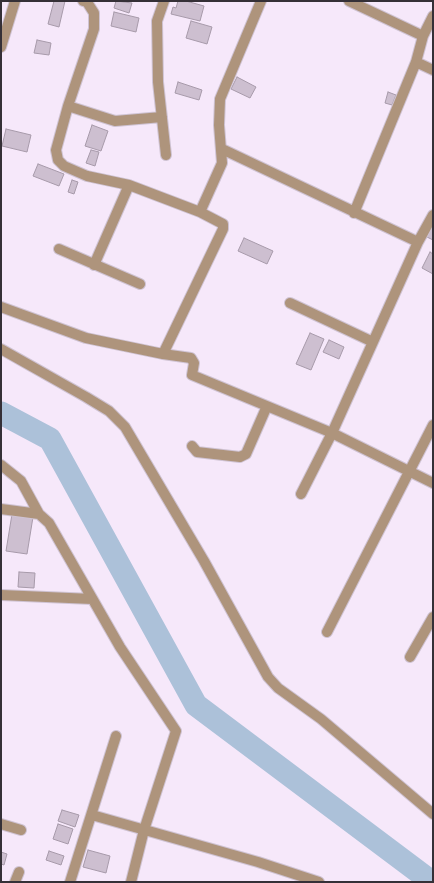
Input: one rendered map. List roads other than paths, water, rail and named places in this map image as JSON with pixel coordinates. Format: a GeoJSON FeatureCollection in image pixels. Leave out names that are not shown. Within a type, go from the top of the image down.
{"type":"FeatureCollection","features":[{"type":"Feature","properties":{"kind":"street"},"geometry":{"type":"LineString","coordinates":[[1,47],[15,1]]}},
{"type":"Feature","properties":{"kind":"street"},"geometry":{"type":"LineString","coordinates":[[83,1],[87,2],[94,13],[94,29],[68,106],[56,150],[58,160],[64,166],[87,176],[129,185],[200,212],[222,224],[223,230],[163,354]]}},
{"type":"Feature","properties":{"kind":"street"},"geometry":{"type":"LineString","coordinates":[[164,1],[158,21],[158,82],[166,156]]}},
{"type":"Feature","properties":{"kind":"street"},"geometry":{"type":"LineString","coordinates":[[200,212],[222,163],[219,125],[220,99],[262,1]]}},
{"type":"Feature","properties":{"kind":"street"},"geometry":{"type":"LineString","coordinates":[[350,1],[423,36]]}},
{"type":"Feature","properties":{"kind":"street"},"geometry":{"type":"LineString","coordinates":[[354,213],[416,62],[423,36],[433,16]]}},
{"type":"Feature","properties":{"kind":"street"},"geometry":{"type":"LineString","coordinates":[[416,62],[433,70]]}},
{"type":"Feature","properties":{"kind":"street"},"geometry":{"type":"LineString","coordinates":[[68,106],[115,121],[162,117]]}},
{"type":"Feature","properties":{"kind":"street"},"geometry":{"type":"LineString","coordinates":[[222,149],[354,213],[418,242]]}},
{"type":"Feature","properties":{"kind":"street"},"geometry":{"type":"LineString","coordinates":[[94,265],[129,185]]}},
{"type":"Feature","properties":{"kind":"street"},"geometry":{"type":"LineString","coordinates":[[301,494],[332,433],[418,242],[433,215]]}},
{"type":"Feature","properties":{"kind":"street"},"geometry":{"type":"LineString","coordinates":[[59,249],[140,284]]}},
{"type":"Feature","properties":{"kind":"street"},"geometry":{"type":"LineString","coordinates":[[290,303],[372,342]]}},
{"type":"Feature","properties":{"kind":"street"},"geometry":{"type":"LineString","coordinates":[[1,307],[86,338],[163,354],[191,358],[194,363],[191,373],[192,375],[332,433],[433,483]]}},
{"type":"Feature","properties":{"kind":"street"},"geometry":{"type":"LineString","coordinates":[[1,350],[86,397],[109,412],[125,427],[204,561],[268,677],[278,688],[321,719],[433,814]]}},
{"type":"Feature","properties":{"kind":"street"},"geometry":{"type":"LineString","coordinates":[[192,446],[197,452],[240,457],[246,454],[267,406]]}},
{"type":"Feature","properties":{"kind":"street"},"geometry":{"type":"LineString","coordinates":[[327,632],[433,425]]}},
{"type":"Feature","properties":{"kind":"street"},"geometry":{"type":"LineString","coordinates":[[1,465],[22,481],[39,514],[53,530],[139,679],[176,730],[144,830],[130,882]]}},
{"type":"Feature","properties":{"kind":"street"},"geometry":{"type":"LineString","coordinates":[[1,508],[39,514]]}},
{"type":"Feature","properties":{"kind":"street"},"geometry":{"type":"LineString","coordinates":[[1,595],[92,599]]}},
{"type":"Feature","properties":{"kind":"street"},"geometry":{"type":"LineString","coordinates":[[410,657],[433,617]]}},
{"type":"Feature","properties":{"kind":"street"},"geometry":{"type":"LineString","coordinates":[[70,882],[116,736]]}},
{"type":"Feature","properties":{"kind":"street"},"geometry":{"type":"LineString","coordinates":[[92,815],[258,862],[319,882]]}},
{"type":"Feature","properties":{"kind":"street"},"geometry":{"type":"LineString","coordinates":[[1,824],[21,830]]}},
{"type":"Feature","properties":{"kind":"street"},"geometry":{"type":"LineString","coordinates":[[14,882],[19,872]]}},
{"type":"Feature","properties":{"kind":"waterway"},"geometry":{"type":"LineString","coordinates":[[1,413],[50,439],[196,705],[432,882]]}}]}
